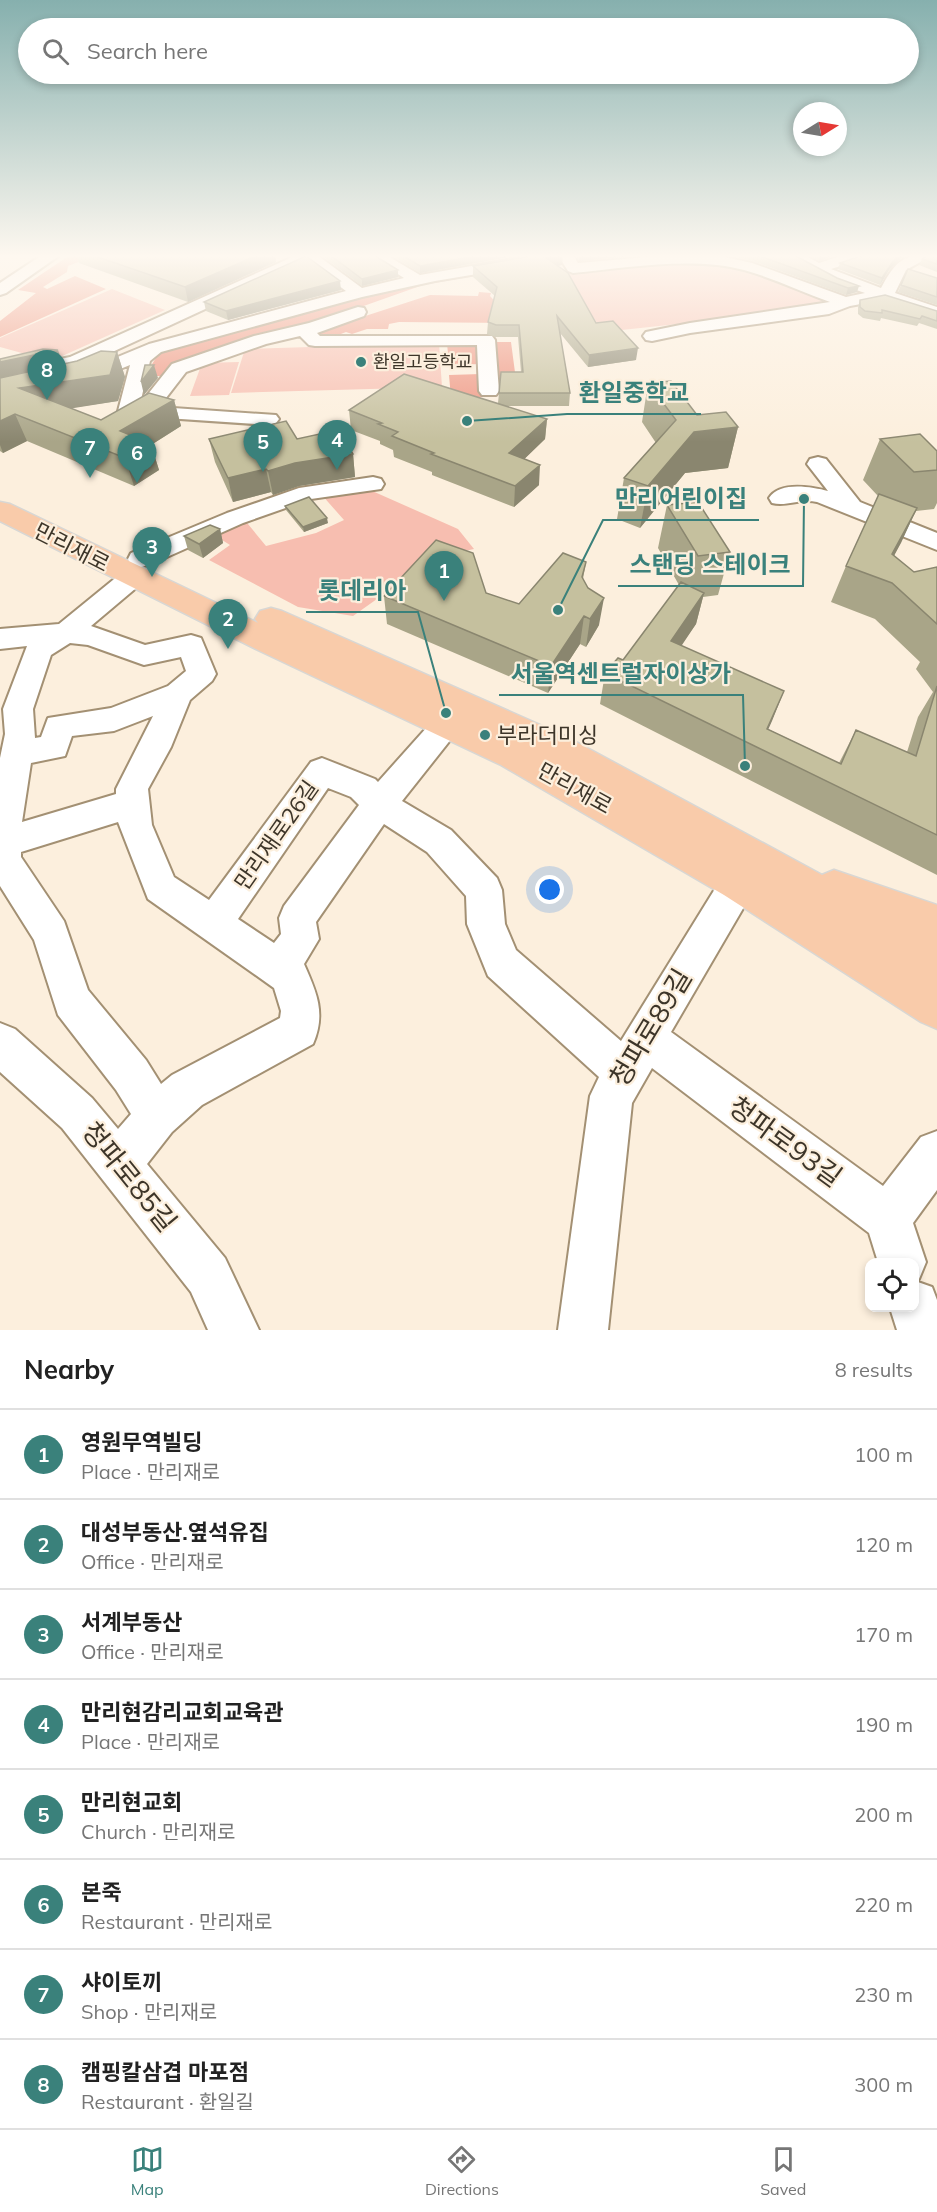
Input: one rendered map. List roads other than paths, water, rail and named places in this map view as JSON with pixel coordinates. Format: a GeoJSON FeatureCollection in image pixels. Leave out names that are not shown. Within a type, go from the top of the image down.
{"type":"FeatureCollection","features":[{"type":"Feature","properties":{"kind":"main road","name":"만리재로"},"geometry":{"type":"LineString","coordinates":[[0,487],[137,568],[514,755],[586,794],[739,882],[937,1006]]}},
{"type":"Feature","properties":{"kind":"main road","name":"만리재로"},"geometry":{"type":"LineString","coordinates":[[0,510],[552,746],[796,881],[937,970]]}},
{"type":"Feature","properties":{"kind":"main road"},"geometry":{"type":"LineString","coordinates":[[796,881],[843,890],[895,911],[937,924]]}},
{"type":"Feature","properties":{"kind":"main road"},"geometry":{"type":"LineString","coordinates":[[796,881],[861,939],[859,956]]}},
{"type":"Feature","properties":{"kind":"street"},"geometry":{"type":"LineString","coordinates":[[0,369],[40,369],[75,362],[174,317]]}},
{"type":"Feature","properties":{"kind":"street"},"geometry":{"type":"LineString","coordinates":[[70,382],[182,340],[268,317]]}},
{"type":"Feature","properties":{"kind":"street"},"geometry":{"type":"LineString","coordinates":[[144,412],[179,368],[260,340],[314,327],[342,317]]}},
{"type":"Feature","properties":{"kind":"street"},"geometry":{"type":"LineString","coordinates":[[652,336],[690,328],[770,317]]}},
{"type":"Feature","properties":{"kind":"street"},"geometry":{"type":"LineString","coordinates":[[314,327],[306,332],[315,341],[486,340],[489,391]]}},
{"type":"Feature","properties":{"kind":"street"},"geometry":{"type":"LineString","coordinates":[[149,351],[141,359],[128,411],[269,419]]}},
{"type":"Feature","properties":{"kind":"street"},"geometry":{"type":"LineString","coordinates":[[818,464],[852,507]]}},
{"type":"Feature","properties":{"kind":"street"},"geometry":{"type":"LineString","coordinates":[[157,1117],[131,1075],[72,1001],[51,933],[3,860],[4,796],[17,753],[20,734],[18,709],[39,649],[66,633],[137,568],[235,518],[307,492],[373,484]]}},
{"type":"Feature","properties":{"kind":"street"},"geometry":{"type":"LineString","coordinates":[[780,498],[794,493],[814,493],[937,542]]}},
{"type":"Feature","properties":{"kind":"street"},"geometry":{"type":"LineString","coordinates":[[0,639],[66,633],[91,636],[144,655],[191,645],[202,674],[178,694],[114,719],[59,726],[54,747],[17,753]]}},
{"type":"Feature","properties":{"kind":"street"},"geometry":{"type":"LineString","coordinates":[[118,1164],[157,1117],[187,1090],[299,1030],[301,1011],[290,976],[161,888],[135,825],[132,789],[155,747],[178,694]]}},
{"type":"Feature","properties":{"kind":"street"},"geometry":{"type":"LineString","coordinates":[[278,968],[300,939],[297,918],[379,804],[448,724]]}},
{"type":"Feature","properties":{"kind":"street","name":"만리재로26길"},"geometry":{"type":"LineString","coordinates":[[213,925],[322,771],[363,789],[379,804]]}},
{"type":"Feature","properties":{"kind":"street"},"geometry":{"type":"LineString","coordinates":[[4,842],[134,803]]}},
{"type":"Feature","properties":{"kind":"street","name":"청파로93길"},"geometry":{"type":"LineString","coordinates":[[379,804],[439,841],[484,890],[486,924],[502,963],[636,1056],[888,1218]]}},
{"type":"Feature","properties":{"kind":"street","name":"청파로89길"},"geometry":{"type":"LineString","coordinates":[[583,1330],[611,1096],[739,882]]}},
{"type":"Feature","properties":{"kind":"street","name":"청파로85길"},"geometry":{"type":"LineString","coordinates":[[0,1044],[77,1113],[208,1275],[234,1330]]}},
{"type":"Feature","properties":{"kind":"street"},"geometry":{"type":"LineString","coordinates":[[900,1258],[888,1218],[937,1153]]}},
{"type":"Feature","properties":{"kind":"street"},"geometry":{"type":"LineString","coordinates":[[917,1312],[922,1330]]}},
{"type":"Feature","properties":{"kind":"place","name":"환일고등학교"},"geometry":{"type":"Point","coordinates":[361,362]}},
{"type":"Feature","properties":{"kind":"place","name":"캠핑칼삼겹 마포점"},"geometry":{"type":"Point","coordinates":[47,400]}},
{"type":"Feature","properties":{"kind":"place","name":"환일중학교"},"geometry":{"type":"Point","coordinates":[467,421]}},
{"type":"Feature","properties":{"kind":"place","name":"만리현감리교회교육관"},"geometry":{"type":"Point","coordinates":[337,470]}},
{"type":"Feature","properties":{"kind":"place","name":"만리현교회"},"geometry":{"type":"Point","coordinates":[263,472]}},
{"type":"Feature","properties":{"kind":"place","name":"샤이토끼"},"geometry":{"type":"Point","coordinates":[90,478]}},
{"type":"Feature","properties":{"kind":"place","name":"본죽"},"geometry":{"type":"Point","coordinates":[137,483]}},
{"type":"Feature","properties":{"kind":"place","name":"스탠딩 스테이크"},"geometry":{"type":"Point","coordinates":[804,499]}},
{"type":"Feature","properties":{"kind":"place","name":"서계부동산"},"geometry":{"type":"Point","coordinates":[152,577]}},
{"type":"Feature","properties":{"kind":"place","name":"영원무역빌딩"},"geometry":{"type":"Point","coordinates":[444,601]}},
{"type":"Feature","properties":{"kind":"place","name":"만리어린이집"},"geometry":{"type":"Point","coordinates":[558,610]}},
{"type":"Feature","properties":{"kind":"place","name":"대성부동산.옆석유집"},"geometry":{"type":"Point","coordinates":[228,649]}},
{"type":"Feature","properties":{"kind":"place","name":"롯데리아"},"geometry":{"type":"Point","coordinates":[446,713]}},
{"type":"Feature","properties":{"kind":"place","name":"부라더미싱"},"geometry":{"type":"Point","coordinates":[485,735]}},
{"type":"Feature","properties":{"kind":"place","name":"서울역센트럴자이상가"},"geometry":{"type":"Point","coordinates":[745,766]}}]}
